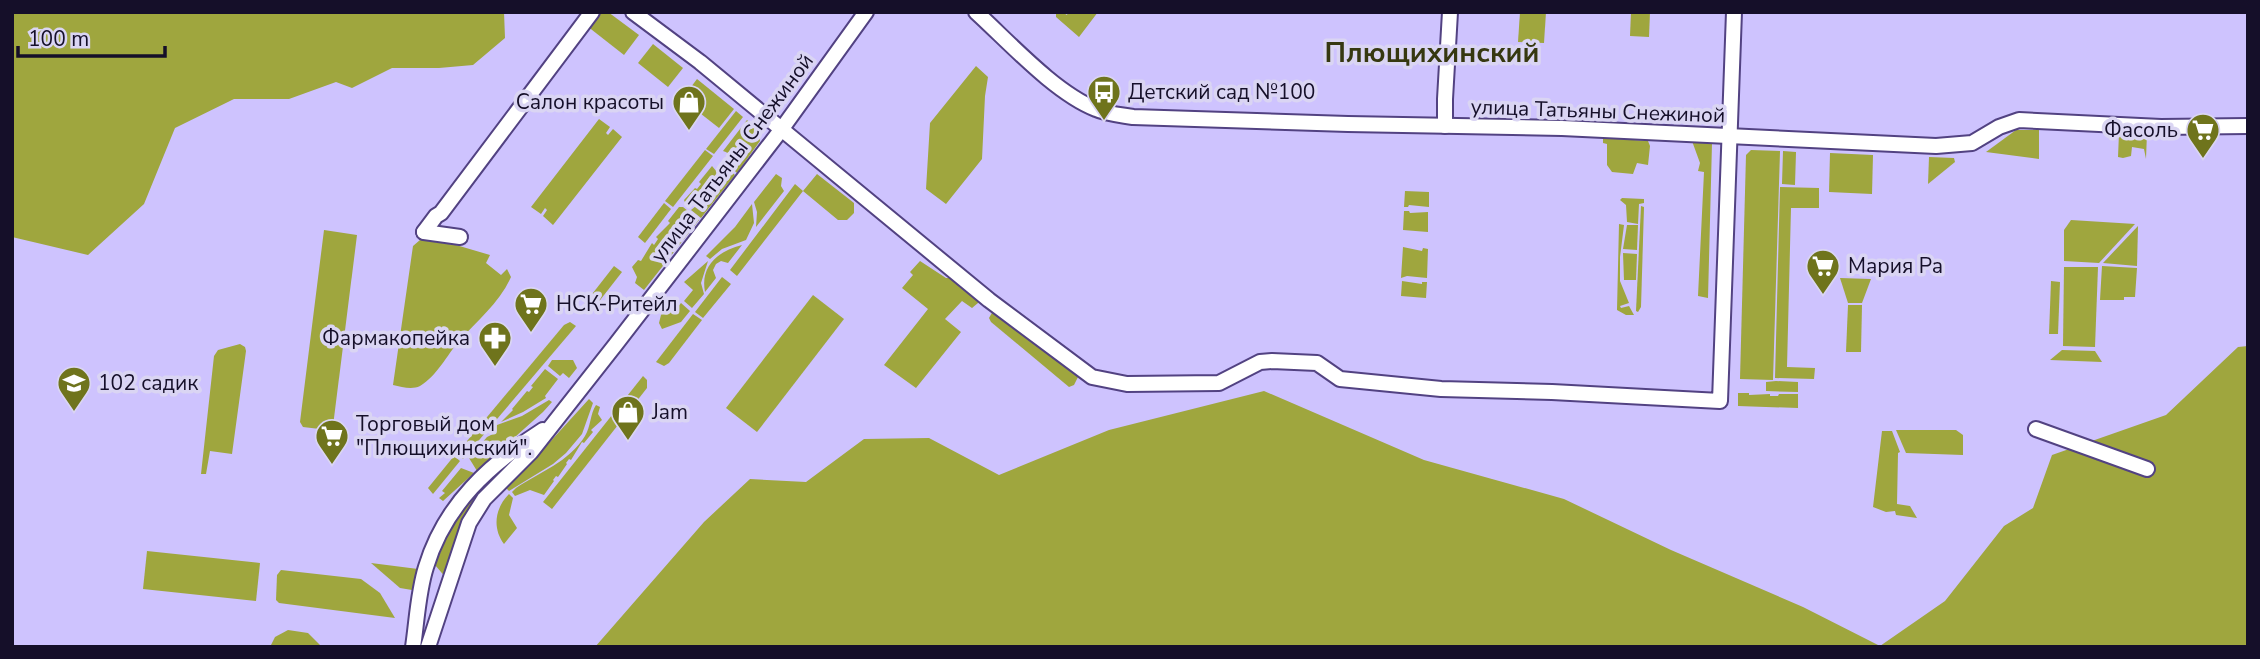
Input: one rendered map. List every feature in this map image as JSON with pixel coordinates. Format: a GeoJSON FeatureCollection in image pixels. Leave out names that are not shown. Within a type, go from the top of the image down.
{"type":"FeatureCollection","features":[{"type":"Feature","properties":{"kind":"street"},"geometry":{"type":"LineString","coordinates":[[441,213],[592,12]]}},
{"type":"Feature","properties":{"kind":"street"},"geometry":{"type":"LineString","coordinates":[[634,12],[699,62],[989,300],[1092,377],[1127,384],[1219,383],[1260,362],[1272,361],[1317,363],[1340,379],[1405,386],[1720,401],[1734,12]]}},
{"type":"Feature","properties":{"kind":"street","name":"улица Татьяны Снежиной"},"geometry":{"type":"LineString","coordinates":[[428,647],[468,523],[484,499],[521,463],[616,344],[781,130],[866,12]]}},
{"type":"Feature","properties":{"kind":"street","name":"улица Татьяны Снежиной"},"geometry":{"type":"LineString","coordinates":[[976,12],[1017,52],[1083,103],[1099,111],[1133,117],[1562,128],[1946,146],[1972,143],[1999,127],[2019,120],[2161,127],[2248,126]]}},
{"type":"Feature","properties":{"kind":"street"},"geometry":{"type":"LineString","coordinates":[[1445,126],[1450,12]]}},
{"type":"Feature","properties":{"kind":"street","name":"улица Татьяны Снежиной"},"geometry":{"type":"LineString","coordinates":[[413,647],[426,566],[447,519],[458,502],[509,452],[550,425]]}},
{"type":"Feature","properties":{"kind":"street"},"geometry":{"type":"LineString","coordinates":[[2036,429],[2147,469]]}},
{"type":"Feature","properties":{"kind":"green space"},"geometry":{"type":"Polygon","coordinates":[[[12,12],[504,12],[505,38],[473,65],[392,68],[352,88],[336,82],[289,99],[234,99],[175,128],[144,204],[88,255],[12,237],[12,12]]]}},
{"type":"Feature","properties":{"kind":"green space"},"geometry":{"type":"Polygon","coordinates":[[[597,12],[608,12],[639,35],[624,55],[587,26],[597,12]]]}},
{"type":"Feature","properties":{"kind":"green space"},"geometry":{"type":"Polygon","coordinates":[[[1056,12],[1067,15],[1068,12],[1098,12],[1079,37],[1056,17],[1056,12]]]}},
{"type":"Feature","properties":{"kind":"green space"},"geometry":{"type":"Polygon","coordinates":[[[1520,12],[1546,12],[1544,43],[1518,42],[1520,12]]]}},
{"type":"Feature","properties":{"kind":"green space"},"geometry":{"type":"Polygon","coordinates":[[[1631,12],[1650,12],[1649,37],[1630,36],[1631,12]]]}},
{"type":"Feature","properties":{"kind":"green space"},"geometry":{"type":"Polygon","coordinates":[[[653,44],[683,68],[668,87],[638,63],[653,44]]]}},
{"type":"Feature","properties":{"kind":"green space"},"geometry":{"type":"Polygon","coordinates":[[[976,66],[988,77],[982,159],[946,204],[926,189],[930,123],[976,66]]]}},
{"type":"Feature","properties":{"kind":"green space"},"geometry":{"type":"Polygon","coordinates":[[[697,79],[734,109],[719,128],[682,99],[697,79]]]}},
{"type":"Feature","properties":{"kind":"green space"},"geometry":{"type":"Polygon","coordinates":[[[736,111],[743,117],[714,154],[706,149],[736,111]]]}},
{"type":"Feature","properties":{"kind":"green space"},"geometry":{"type":"Polygon","coordinates":[[[599,119],[610,127],[606,133],[608,135],[613,129],[622,137],[553,225],[543,216],[547,210],[545,208],[541,214],[531,207],[599,119]]]}},
{"type":"Feature","properties":{"kind":"green space"},"geometry":{"type":"Polygon","coordinates":[[[747,120],[758,131],[760,141],[737,173],[732,168],[732,157],[723,151],[747,120]]]}},
{"type":"Feature","properties":{"kind":"green space"},"geometry":{"type":"Polygon","coordinates":[[[2115,129],[2147,133],[2146,159],[2144,149],[2132,147],[2131,156],[2118,157],[2119,133],[2115,132],[2115,129]]]}},
{"type":"Feature","properties":{"kind":"green space"},"geometry":{"type":"Polygon","coordinates":[[[2016,130],[2039,130],[2039,159],[1986,152],[2016,130]]]}},
{"type":"Feature","properties":{"kind":"green space"},"geometry":{"type":"Polygon","coordinates":[[[1603,138],[1648,141],[1648,165],[1637,163],[1633,174],[1612,172],[1607,165],[1607,144],[1603,143],[1603,138]]]}},
{"type":"Feature","properties":{"kind":"green space"},"geometry":{"type":"Polygon","coordinates":[[[1692,141],[1712,143],[1708,298],[1698,296],[1704,172],[1698,171],[1700,163],[1692,141]]]}},
{"type":"Feature","properties":{"kind":"green space"},"geometry":{"type":"Polygon","coordinates":[[[705,150],[713,156],[673,207],[665,201],[705,150]]]}},
{"type":"Feature","properties":{"kind":"green space"},"geometry":{"type":"Polygon","coordinates":[[[1751,150],[1780,151],[1773,380],[1740,379],[1746,155],[1751,150]]]}},
{"type":"Feature","properties":{"kind":"green space"},"geometry":{"type":"Polygon","coordinates":[[[1783,151],[1796,152],[1795,185],[1782,184],[1783,151]]]}},
{"type":"Feature","properties":{"kind":"green space"},"geometry":{"type":"Polygon","coordinates":[[[1830,153],[1873,155],[1872,194],[1829,192],[1830,153]]]}},
{"type":"Feature","properties":{"kind":"green space"},"geometry":{"type":"Polygon","coordinates":[[[1929,157],[1954,158],[1955,162],[1928,184],[1929,157]]]}},
{"type":"Feature","properties":{"kind":"green space"},"geometry":{"type":"Polygon","coordinates":[[[712,166],[717,172],[711,183],[701,196],[687,207],[684,200],[697,189],[701,184],[699,182],[712,166]]]}},
{"type":"Feature","properties":{"kind":"green space"},"geometry":{"type":"Polygon","coordinates":[[[730,170],[735,175],[701,218],[691,210],[711,194],[719,173],[730,170]]]}},
{"type":"Feature","properties":{"kind":"green space"},"geometry":{"type":"Polygon","coordinates":[[[776,174],[782,178],[781,186],[784,191],[756,227],[757,212],[754,202],[776,174]]]}},
{"type":"Feature","properties":{"kind":"green space"},"geometry":{"type":"Polygon","coordinates":[[[817,174],[854,203],[854,213],[847,220],[838,220],[803,191],[817,174]]]}},
{"type":"Feature","properties":{"kind":"green space"},"geometry":{"type":"Polygon","coordinates":[[[795,184],[803,191],[737,276],[730,270],[795,184]]]}},
{"type":"Feature","properties":{"kind":"green space"},"geometry":{"type":"Polygon","coordinates":[[[1780,187],[1819,188],[1819,208],[1791,208],[1787,367],[1815,368],[1814,379],[1775,378],[1780,187]]]}},
{"type":"Feature","properties":{"kind":"green space"},"geometry":{"type":"Polygon","coordinates":[[[1405,191],[1429,192],[1429,207],[1404,207],[1405,191]]]}},
{"type":"Feature","properties":{"kind":"green space"},"geometry":{"type":"Polygon","coordinates":[[[1644,199],[1644,203],[1639,204],[1638,224],[1627,222],[1626,205],[1620,200],[1644,199]]]}},
{"type":"Feature","properties":{"kind":"green space"},"geometry":{"type":"Polygon","coordinates":[[[664,203],[671,209],[645,243],[638,237],[664,203]]]}},
{"type":"Feature","properties":{"kind":"green space"},"geometry":{"type":"Polygon","coordinates":[[[752,204],[754,223],[746,240],[722,249],[710,259],[706,256],[735,227],[752,204]]]}},
{"type":"Feature","properties":{"kind":"green space"},"geometry":{"type":"Polygon","coordinates":[[[1641,206],[1644,207],[1641,307],[1638,312],[1636,311],[1641,206]]]}},
{"type":"Feature","properties":{"kind":"green space"},"geometry":{"type":"Polygon","coordinates":[[[679,207],[683,207],[699,220],[644,290],[635,283],[637,277],[632,267],[638,260],[641,261],[652,243],[654,245],[658,239],[656,237],[670,223],[668,221],[679,207]]]}},
{"type":"Feature","properties":{"kind":"green space"},"geometry":{"type":"Polygon","coordinates":[[[1404,211],[1428,212],[1428,232],[1403,230],[1404,211]]]}},
{"type":"Feature","properties":{"kind":"green space"},"geometry":{"type":"Polygon","coordinates":[[[2071,220],[2135,224],[2099,263],[2064,261],[2064,230],[2071,220]]]}},
{"type":"Feature","properties":{"kind":"green space"},"geometry":{"type":"Polygon","coordinates":[[[1619,224],[1624,225],[1620,281],[1629,303],[1620,306],[1629,306],[1634,315],[1626,315],[1617,310],[1619,224]]]}},
{"type":"Feature","properties":{"kind":"green space"},"geometry":{"type":"Polygon","coordinates":[[[1627,225],[1638,225],[1637,250],[1623,249],[1627,225]]]}},
{"type":"Feature","properties":{"kind":"green space"},"geometry":{"type":"Polygon","coordinates":[[[2138,226],[2137,266],[2103,263],[2138,226]]]}},
{"type":"Feature","properties":{"kind":"green space"},"geometry":{"type":"Polygon","coordinates":[[[324,230],[357,235],[333,426],[328,430],[303,427],[300,422],[324,230]]]}},
{"type":"Feature","properties":{"kind":"green space"},"geometry":{"type":"Polygon","coordinates":[[[420,240],[456,245],[490,255],[486,263],[501,275],[507,269],[511,277],[494,303],[459,341],[432,377],[420,386],[407,388],[393,385],[413,246],[420,240]]]}},
{"type":"Feature","properties":{"kind":"green space"},"geometry":{"type":"Polygon","coordinates":[[[742,245],[728,263],[721,261],[716,264],[713,270],[716,278],[705,292],[708,267],[725,251],[742,245]]]}},
{"type":"Feature","properties":{"kind":"green space"},"geometry":{"type":"Polygon","coordinates":[[[1403,247],[1422,251],[1423,248],[1428,249],[1427,278],[1401,278],[1403,247]]]}},
{"type":"Feature","properties":{"kind":"green space"},"geometry":{"type":"Polygon","coordinates":[[[1623,253],[1637,254],[1636,280],[1624,280],[1623,253]]]}},
{"type":"Feature","properties":{"kind":"green space"},"geometry":{"type":"Polygon","coordinates":[[[708,261],[701,283],[704,294],[692,308],[684,301],[693,290],[684,282],[708,261]]]}},
{"type":"Feature","properties":{"kind":"green space"},"geometry":{"type":"Polygon","coordinates":[[[920,261],[946,278],[952,278],[978,298],[978,303],[972,308],[962,301],[945,319],[961,332],[916,388],[884,365],[928,309],[902,288],[913,275],[910,272],[920,261]]]}},
{"type":"Feature","properties":{"kind":"green space"},"geometry":{"type":"Polygon","coordinates":[[[614,266],[622,272],[590,313],[582,307],[614,266]]]}},
{"type":"Feature","properties":{"kind":"green space"},"geometry":{"type":"Polygon","coordinates":[[[2102,266],[2137,268],[2135,297],[2100,300],[2102,266]]]}},
{"type":"Feature","properties":{"kind":"green space"},"geometry":{"type":"Polygon","coordinates":[[[2064,267],[2098,267],[2095,347],[2063,346],[2064,267]]]}},
{"type":"Feature","properties":{"kind":"green space"},"geometry":{"type":"Polygon","coordinates":[[[722,277],[731,284],[703,318],[695,312],[722,277]]]}},
{"type":"Feature","properties":{"kind":"green space"},"geometry":{"type":"Polygon","coordinates":[[[1840,278],[1871,279],[1862,303],[1848,303],[1840,278]]]}},
{"type":"Feature","properties":{"kind":"green space"},"geometry":{"type":"Polygon","coordinates":[[[1402,281],[1422,284],[1427,282],[1426,298],[1401,296],[1402,281]]]}},
{"type":"Feature","properties":{"kind":"green space"},"geometry":{"type":"Polygon","coordinates":[[[2051,281],[2060,282],[2058,334],[2049,334],[2051,281]]]}},
{"type":"Feature","properties":{"kind":"green space"},"geometry":{"type":"Polygon","coordinates":[[[813,295],[844,319],[757,432],[726,408],[813,295]]]}},
{"type":"Feature","properties":{"kind":"green space"},"geometry":{"type":"Polygon","coordinates":[[[681,303],[690,311],[681,322],[662,329],[659,323],[661,315],[668,305],[675,310],[681,303]]]}},
{"type":"Feature","properties":{"kind":"green space"},"geometry":{"type":"Polygon","coordinates":[[[1848,305],[1862,305],[1861,352],[1846,352],[1848,305]]]}},
{"type":"Feature","properties":{"kind":"green space"},"geometry":{"type":"Polygon","coordinates":[[[993,311],[1078,377],[1074,385],[1069,387],[991,322],[989,318],[993,311]]]}},
{"type":"Feature","properties":{"kind":"green space"},"geometry":{"type":"Polygon","coordinates":[[[693,314],[702,320],[669,363],[664,366],[656,362],[693,314]]]}},
{"type":"Feature","properties":{"kind":"green space"},"geometry":{"type":"Polygon","coordinates":[[[570,322],[576,326],[463,459],[457,453],[564,325],[570,322]]]}},
{"type":"Feature","properties":{"kind":"green space"},"geometry":{"type":"Polygon","coordinates":[[[240,344],[246,351],[232,454],[210,451],[206,474],[201,474],[214,356],[218,350],[240,344]]]}},
{"type":"Feature","properties":{"kind":"green space"},"geometry":{"type":"Polygon","coordinates":[[[2248,346],[2248,647],[595,647],[704,522],[750,479],[806,482],[864,439],[929,438],[999,475],[1109,430],[1264,391],[1424,460],[1564,499],[1671,550],[1803,607],[1880,646],[1945,601],[2004,526],[2033,508],[2052,455],[2166,415],[2238,347],[2248,346]]]}},
{"type":"Feature","properties":{"kind":"green space"},"geometry":{"type":"Polygon","coordinates":[[[2062,350],[2095,351],[2102,362],[2050,360],[2062,350]]]}},
{"type":"Feature","properties":{"kind":"green space"},"geometry":{"type":"Polygon","coordinates":[[[552,360],[573,360],[577,368],[569,378],[563,373],[560,376],[548,366],[552,360]]]}},
{"type":"Feature","properties":{"kind":"green space"},"geometry":{"type":"Polygon","coordinates":[[[545,369],[558,379],[546,398],[501,422],[527,391],[529,392],[545,369]]]}},
{"type":"Feature","properties":{"kind":"green space"},"geometry":{"type":"Polygon","coordinates":[[[643,376],[647,380],[647,388],[552,509],[543,502],[643,376]]]}},
{"type":"Feature","properties":{"kind":"green space"},"geometry":{"type":"Polygon","coordinates":[[[1766,382],[1798,382],[1798,392],[1766,391],[1766,382]]]}},
{"type":"Feature","properties":{"kind":"green space"},"geometry":{"type":"Polygon","coordinates":[[[1738,393],[1770,396],[1798,394],[1798,408],[1738,406],[1738,393]]]}},
{"type":"Feature","properties":{"kind":"green space"},"geometry":{"type":"Polygon","coordinates":[[[589,399],[593,403],[582,434],[566,453],[509,491],[505,487],[589,399]]]}},
{"type":"Feature","properties":{"kind":"green space"},"geometry":{"type":"Polygon","coordinates":[[[549,400],[552,402],[543,412],[477,471],[469,458],[487,437],[493,434],[491,432],[497,425],[522,416],[549,400]]]}},
{"type":"Feature","properties":{"kind":"green space"},"geometry":{"type":"Polygon","coordinates":[[[596,405],[600,407],[598,414],[602,420],[591,430],[593,432],[582,442],[544,495],[530,490],[515,496],[512,492],[516,488],[571,453],[587,432],[596,405]]]}},
{"type":"Feature","properties":{"kind":"green space"},"geometry":{"type":"Polygon","coordinates":[[[1896,430],[1956,430],[1963,435],[1963,455],[1906,453],[1896,430]]]}},
{"type":"Feature","properties":{"kind":"green space"},"geometry":{"type":"Polygon","coordinates":[[[1882,431],[1892,431],[1900,452],[1897,504],[1910,506],[1917,518],[1896,515],[1895,511],[1886,512],[1873,507],[1882,431]]]}},
{"type":"Feature","properties":{"kind":"green space"},"geometry":{"type":"Polygon","coordinates":[[[521,453],[476,499],[463,519],[447,579],[435,565],[455,517],[469,497],[521,453]]]}},
{"type":"Feature","properties":{"kind":"green space"},"geometry":{"type":"Polygon","coordinates":[[[454,456],[460,461],[433,494],[428,488],[454,456]]]}},
{"type":"Feature","properties":{"kind":"green space"},"geometry":{"type":"Polygon","coordinates":[[[461,468],[474,473],[443,501],[439,498],[445,493],[442,491],[461,468]]]}},
{"type":"Feature","properties":{"kind":"green space"},"geometry":{"type":"Polygon","coordinates":[[[509,494],[513,498],[509,515],[517,528],[504,544],[498,531],[497,518],[501,505],[509,494]]]}},
{"type":"Feature","properties":{"kind":"green space"},"geometry":{"type":"Polygon","coordinates":[[[147,551],[260,563],[256,601],[143,589],[147,551]]]}},
{"type":"Feature","properties":{"kind":"green space"},"geometry":{"type":"Polygon","coordinates":[[[371,563],[418,569],[412,590],[400,588],[371,563]]]}},
{"type":"Feature","properties":{"kind":"green space"},"geometry":{"type":"Polygon","coordinates":[[[281,570],[361,579],[380,593],[395,618],[279,603],[276,600],[277,575],[281,570]]]}},
{"type":"Feature","properties":{"kind":"green space"},"geometry":{"type":"Polygon","coordinates":[[[288,630],[308,633],[322,647],[270,647],[275,637],[288,630]]]}},
{"type":"Feature","properties":{"kind":"place","name":"Детский сад №100"},"geometry":{"type":"Point","coordinates":[1104,122]}},
{"type":"Feature","properties":{"kind":"place","name":"Салон красоты"},"geometry":{"type":"Point","coordinates":[689,132]}},
{"type":"Feature","properties":{"kind":"place","name":"Фасоль"},"geometry":{"type":"Point","coordinates":[2203,160]}},
{"type":"Feature","properties":{"kind":"place","name":"Мария Ра"},"geometry":{"type":"Point","coordinates":[1823,296]}},
{"type":"Feature","properties":{"kind":"place","name":"НСК-Ритейл"},"geometry":{"type":"Point","coordinates":[531,334]}},
{"type":"Feature","properties":{"kind":"place","name":"Фармакопейка"},"geometry":{"type":"Point","coordinates":[495,368]}},
{"type":"Feature","properties":{"kind":"place","name":"102 садик"},"geometry":{"type":"Point","coordinates":[74,413]}},
{"type":"Feature","properties":{"kind":"place","name":"Jam"},"geometry":{"type":"Point","coordinates":[628,442]}},
{"type":"Feature","properties":{"kind":"place","name":"Торговый дом \"Плющихинский\"."},"geometry":{"type":"Point","coordinates":[332,466]}},
{"type":"Feature","properties":{"kind":"district","name":"Плющихинский"},"geometry":{"type":"Point","coordinates":[1432,52]}}]}
